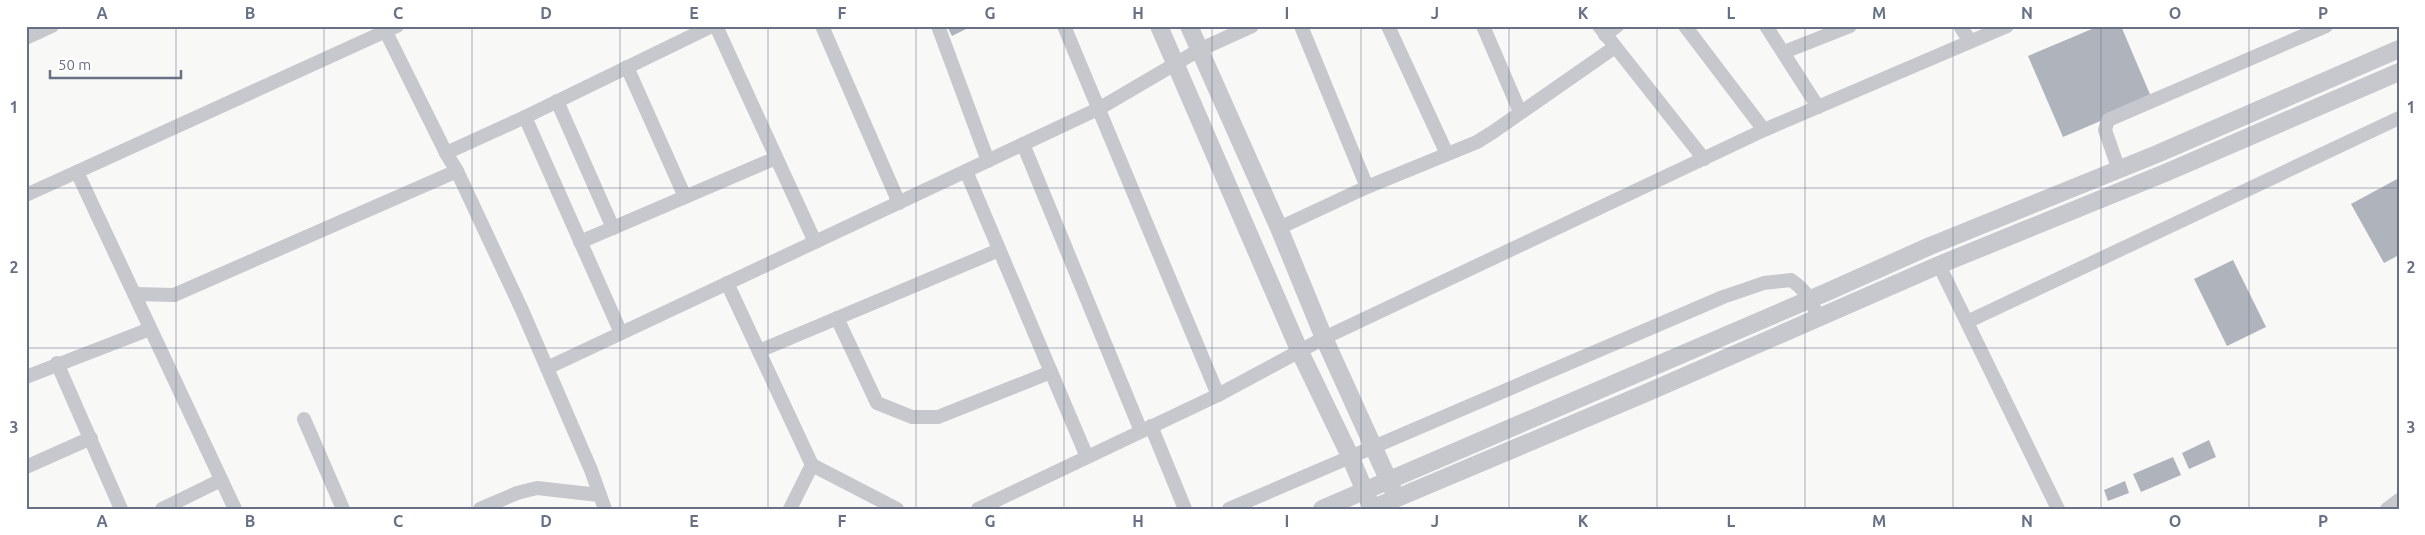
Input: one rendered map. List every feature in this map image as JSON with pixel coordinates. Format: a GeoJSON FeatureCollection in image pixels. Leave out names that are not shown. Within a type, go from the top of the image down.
{"type":"FeatureCollection","features":[{"type":"Feature","properties":{"kind":"street"},"geometry":{"type":"LineString","coordinates":[[26,32],[28,26]]}},
{"type":"Feature","properties":{"kind":"street"},"geometry":{"type":"LineString","coordinates":[[26,38],[52,26]]}},
{"type":"Feature","properties":{"kind":"street"},"geometry":{"type":"LineString","coordinates":[[446,153],[714,26],[815,242]]}},
{"type":"Feature","properties":{"kind":"street"},"geometry":{"type":"LineString","coordinates":[[822,26],[899,202]]}},
{"type":"Feature","properties":{"kind":"street"},"geometry":{"type":"LineString","coordinates":[[938,26],[988,161]]}},
{"type":"Feature","properties":{"kind":"street"},"geometry":{"type":"LineString","coordinates":[[1064,26],[1100,108],[1218,395]]}},
{"type":"Feature","properties":{"kind":"street"},"geometry":{"type":"LineString","coordinates":[[1159,26],[1300,352],[1350,456],[1372,508],[1819,319],[1940,265],[2165,174],[2399,72]]}},
{"type":"Feature","properties":{"kind":"street"},"geometry":{"type":"LineString","coordinates":[[1189,26],[1324,338],[1396,498]]}},
{"type":"Feature","properties":{"kind":"street"},"geometry":{"type":"LineString","coordinates":[[547,368],[1100,108],[1200,50],[1252,26]]}},
{"type":"Feature","properties":{"kind":"street"},"geometry":{"type":"LineString","coordinates":[[1301,26],[1367,187]]}},
{"type":"Feature","properties":{"kind":"street"},"geometry":{"type":"LineString","coordinates":[[1388,26],[1447,154]]}},
{"type":"Feature","properties":{"kind":"street"},"geometry":{"type":"LineString","coordinates":[[1483,26],[1520,112]]}},
{"type":"Feature","properties":{"kind":"street"},"geometry":{"type":"LineString","coordinates":[[1617,26],[1602,30],[1704,159]]}},
{"type":"Feature","properties":{"kind":"street"},"geometry":{"type":"LineString","coordinates":[[1685,26],[1764,130]]}},
{"type":"Feature","properties":{"kind":"street"},"geometry":{"type":"LineString","coordinates":[[1766,26],[1818,107]]}},
{"type":"Feature","properties":{"kind":"street"},"geometry":{"type":"LineString","coordinates":[[1784,52],[1850,26]]}},
{"type":"Feature","properties":{"kind":"street"},"geometry":{"type":"LineString","coordinates":[[1960,26],[1970,40]]}},
{"type":"Feature","properties":{"kind":"street"},"geometry":{"type":"LineString","coordinates":[[978,509],[1218,395],[1324,338],[1764,130],[1970,40],[2007,26]]}},
{"type":"Feature","properties":{"kind":"street"},"geometry":{"type":"LineString","coordinates":[[2119,170],[2105,130],[2108,120],[2326,26]]}},
{"type":"Feature","properties":{"kind":"street"},"geometry":{"type":"LineString","coordinates":[[26,195],[389,28],[446,153],[457,170],[522,310],[592,470],[605,509]]}},
{"type":"Feature","properties":{"kind":"street"},"geometry":{"type":"LineString","coordinates":[[1278,228],[1493,132],[1615,47]]}},
{"type":"Feature","properties":{"kind":"street"},"geometry":{"type":"LineString","coordinates":[[1322,509],[1349,503],[1364,490],[1388,478],[1811,299],[1930,246],[2157,154],[2399,48]]}},
{"type":"Feature","properties":{"kind":"street"},"geometry":{"type":"LineString","coordinates":[[627,67],[685,197]]}},
{"type":"Feature","properties":{"kind":"street"},"geometry":{"type":"LineString","coordinates":[[556,101],[613,228]]}},
{"type":"Feature","properties":{"kind":"street"},"geometry":{"type":"LineString","coordinates":[[524,117],[621,333]]}},
{"type":"Feature","properties":{"kind":"street"},"geometry":{"type":"LineString","coordinates":[[1968,321],[2399,118]]}},
{"type":"Feature","properties":{"kind":"street"},"geometry":{"type":"LineString","coordinates":[[1023,144],[1146,429],[1185,509]]}},
{"type":"Feature","properties":{"kind":"street"},"geometry":{"type":"LineString","coordinates":[[2157,154],[2165,174]]}},
{"type":"Feature","properties":{"kind":"street"},"geometry":{"type":"LineString","coordinates":[[580,242],[776,158]]}},
{"type":"Feature","properties":{"kind":"street"},"geometry":{"type":"LineString","coordinates":[[135,294],[174,295],[457,170]]}},
{"type":"Feature","properties":{"kind":"street"},"geometry":{"type":"LineString","coordinates":[[966,171],[1086,457]]}},
{"type":"Feature","properties":{"kind":"street"},"geometry":{"type":"LineString","coordinates":[[77,172],[235,509]]}},
{"type":"Feature","properties":{"kind":"street"},"geometry":{"type":"LineString","coordinates":[[759,351],[999,250]]}},
{"type":"Feature","properties":{"kind":"street"},"geometry":{"type":"LineString","coordinates":[[1940,265],[2058,509]]}},
{"type":"Feature","properties":{"kind":"street"},"geometry":{"type":"LineString","coordinates":[[1229,509],[1636,333],[1764,283],[1791,280],[1811,299],[1819,319]]}},
{"type":"Feature","properties":{"kind":"street"},"geometry":{"type":"LineString","coordinates":[[727,283],[812,465],[897,509]]}},
{"type":"Feature","properties":{"kind":"street"},"geometry":{"type":"LineString","coordinates":[[837,318],[877,403],[912,418],[938,417],[1051,372]]}},
{"type":"Feature","properties":{"kind":"street"},"geometry":{"type":"LineString","coordinates":[[26,377],[148,326]]}},
{"type":"Feature","properties":{"kind":"street"},"geometry":{"type":"LineString","coordinates":[[57,363],[121,509]]}},
{"type":"Feature","properties":{"kind":"street"},"geometry":{"type":"LineString","coordinates":[[304,419],[343,509]]}},
{"type":"Feature","properties":{"kind":"street"},"geometry":{"type":"LineString","coordinates":[[26,467],[91,438]]}},
{"type":"Feature","properties":{"kind":"street"},"geometry":{"type":"LineString","coordinates":[[790,509],[812,465]]}},
{"type":"Feature","properties":{"kind":"street"},"geometry":{"type":"LineString","coordinates":[[162,509],[221,480]]}},
{"type":"Feature","properties":{"kind":"street"},"geometry":{"type":"LineString","coordinates":[[480,509],[517,493],[537,488],[598,492]]}},
{"type":"Feature","properties":{"kind":"street"},"geometry":{"type":"LineString","coordinates":[[2386,509],[2399,500]]}},
{"type":"Feature","properties":{"kind":"building"},"geometry":{"type":"Polygon","coordinates":[[[947,26],[972,26],[952,36],[947,26]]]}},
{"type":"Feature","properties":{"kind":"building"},"geometry":{"type":"Polygon","coordinates":[[[2099,26],[2121,26],[2152,99],[2063,137],[2028,56],[2099,26]]]}},
{"type":"Feature","properties":{"kind":"building"},"geometry":{"type":"Polygon","coordinates":[[[2399,178],[2399,255],[2384,263],[2351,204],[2399,178]]]}},
{"type":"Feature","properties":{"kind":"building"},"geometry":{"type":"Polygon","coordinates":[[[2233,260],[2266,327],[2227,346],[2194,279],[2233,260]]]}},
{"type":"Feature","properties":{"kind":"building"},"geometry":{"type":"Polygon","coordinates":[[[2209,440],[2216,457],[2189,469],[2182,453],[2209,440]]]}},
{"type":"Feature","properties":{"kind":"building"},"geometry":{"type":"Polygon","coordinates":[[[2173,457],[2181,475],[2141,492],[2133,474],[2173,457]]]}},
{"type":"Feature","properties":{"kind":"building"},"geometry":{"type":"Polygon","coordinates":[[[2125,481],[2129,493],[2108,501],[2104,490],[2125,481]]]}}]}
